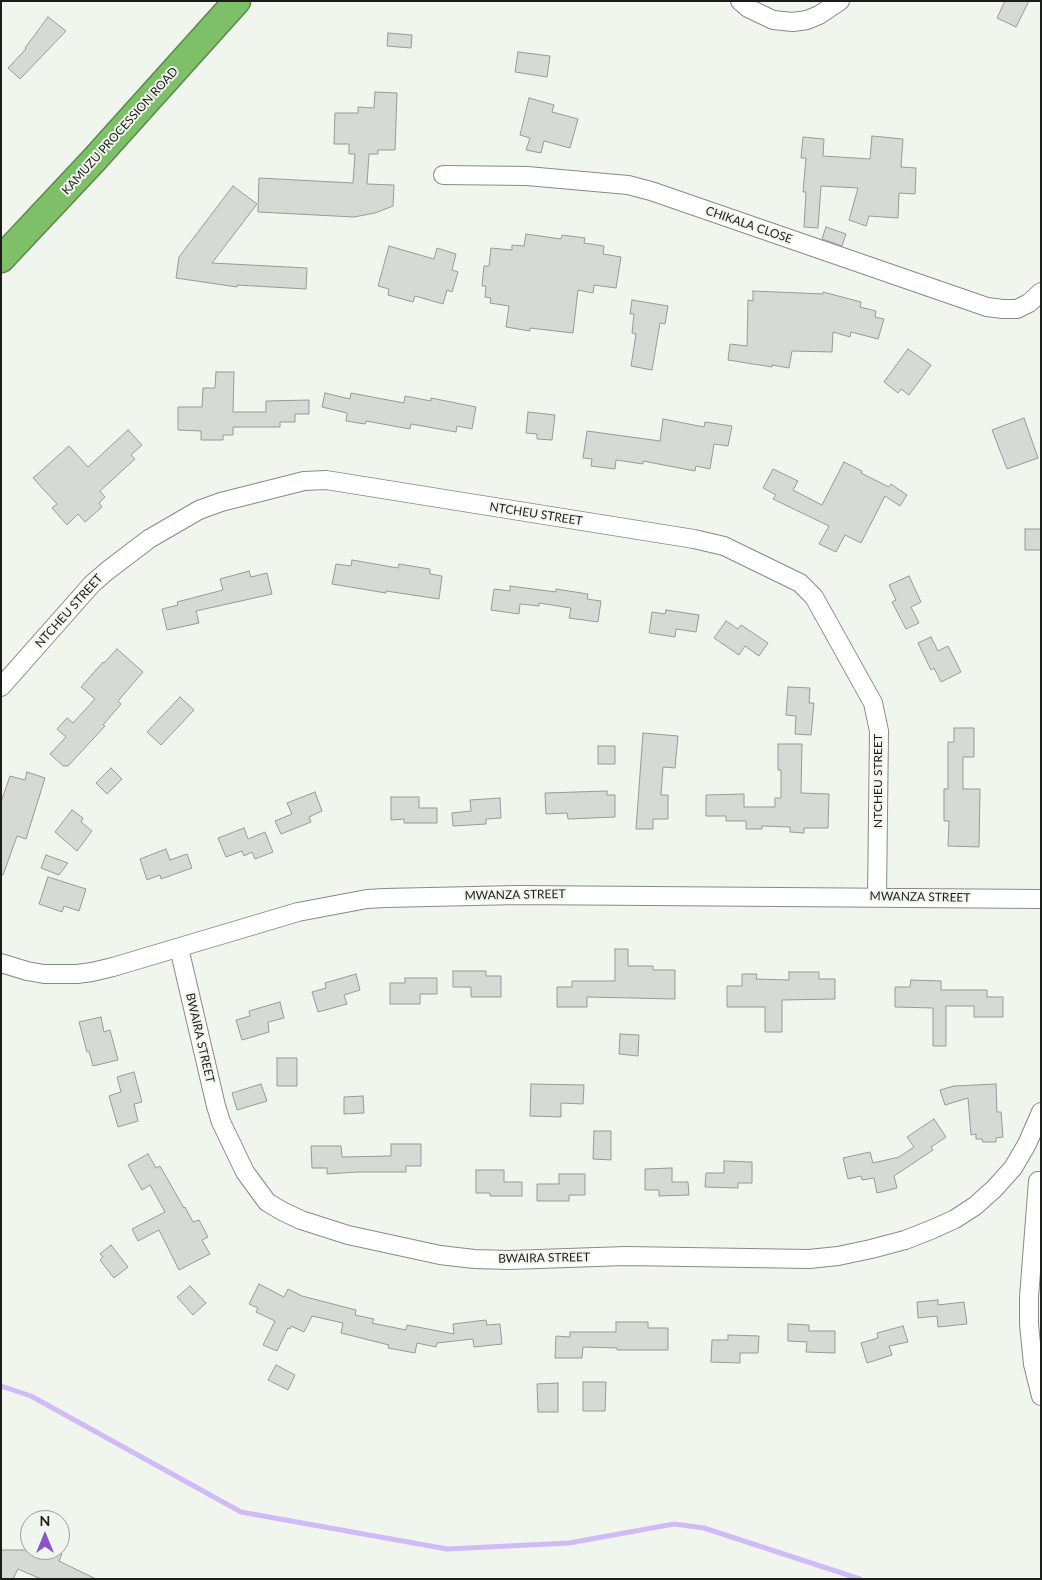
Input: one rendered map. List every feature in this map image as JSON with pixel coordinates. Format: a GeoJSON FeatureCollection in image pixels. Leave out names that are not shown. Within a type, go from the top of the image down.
{"type":"FeatureCollection","features":[{"type":"Feature","properties":{"kind":"highway","name":"KAMUZU PROCESSION ROAD"},"geometry":{"type":"LineString","coordinates":[[1,259],[94,160],[237,1]]}},
{"type":"Feature","properties":{"kind":"street"},"geometry":{"type":"LineString","coordinates":[[740,1],[748,8],[773,20],[793,22],[807,20],[819,15],[840,1]]}},
{"type":"Feature","properties":{"kind":"street","name":"CHIKALA CLOSE"},"geometry":{"type":"LineString","coordinates":[[443,175],[527,176],[628,185],[652,191],[987,307],[1017,308],[1029,303],[1041,292]]}},
{"type":"Feature","properties":{"kind":"street","name":"NTCHEU STREET"},"geometry":{"type":"LineString","coordinates":[[1,687],[92,584],[107,570],[149,539],[199,510],[221,502],[304,481],[326,480],[694,539],[724,546],[800,583],[814,597],[873,703],[879,731],[877,897]]}},
{"type":"Feature","properties":{"kind":"street","name":"MWANZA STREET"},"geometry":{"type":"LineString","coordinates":[[1,963],[44,974],[76,974],[113,968],[298,912],[367,899],[518,895],[1041,898]]}},
{"type":"Feature","properties":{"kind":"street","name":"BWAIRA STREET"},"geometry":{"type":"LineString","coordinates":[[179,948],[221,1122],[245,1172],[267,1202],[282,1212],[348,1235],[440,1255],[508,1260],[626,1256],[809,1259],[838,1256],[871,1249],[905,1240],[933,1229],[955,1219],[975,1206],[1013,1168],[1027,1144],[1041,1112]]}},
{"type":"Feature","properties":{"kind":"street"},"geometry":{"type":"LineString","coordinates":[[1013,1168],[1039,1181],[1029,1297],[1029,1324],[1033,1364],[1041,1396]]}},
{"type":"Feature","properties":{"kind":"street"},"geometry":{"type":"LineString","coordinates":[[1032,1271],[1041,1253]]}},
{"type":"Feature","properties":{"kind":"building"},"geometry":{"type":"Polygon","coordinates":[[[1005,1],[1029,1],[1016,27],[997,18],[1005,1]]]}},
{"type":"Feature","properties":{"kind":"building"},"geometry":{"type":"Polygon","coordinates":[[[48,17],[66,31],[20,79],[8,68],[26,49],[48,17]]]}},
{"type":"Feature","properties":{"kind":"building"},"geometry":{"type":"Polygon","coordinates":[[[388,33],[412,35],[411,48],[387,46],[388,33]]]}},
{"type":"Feature","properties":{"kind":"building"},"geometry":{"type":"Polygon","coordinates":[[[518,52],[550,56],[547,77],[515,72],[518,52]]]}},
{"type":"Feature","properties":{"kind":"building"},"geometry":{"type":"Polygon","coordinates":[[[375,92],[397,93],[395,150],[378,150],[378,154],[369,154],[367,184],[394,185],[393,206],[375,213],[354,217],[258,212],[259,178],[353,183],[355,154],[349,154],[349,144],[334,144],[335,113],[358,113],[358,107],[374,108],[375,92]]]}},
{"type":"Feature","properties":{"kind":"building"},"geometry":{"type":"Polygon","coordinates":[[[529,98],[554,105],[552,112],[578,119],[570,148],[544,141],[541,153],[526,150],[530,138],[520,135],[529,98]]]}},
{"type":"Feature","properties":{"kind":"building"},"geometry":{"type":"Polygon","coordinates":[[[872,136],[903,139],[901,167],[916,168],[915,194],[899,193],[898,218],[869,216],[866,226],[849,220],[858,188],[821,186],[818,228],[804,227],[806,192],[803,192],[806,158],[801,158],[803,137],[824,139],[823,156],[870,159],[872,136]]]}},
{"type":"Feature","properties":{"kind":"building"},"geometry":{"type":"Polygon","coordinates":[[[233,186],[257,204],[212,263],[307,268],[306,289],[237,285],[237,287],[176,278],[179,257],[233,186]]]}},
{"type":"Feature","properties":{"kind":"building"},"geometry":{"type":"Polygon","coordinates":[[[826,227],[846,234],[842,246],[822,239],[826,227]]]}},
{"type":"Feature","properties":{"kind":"building"},"geometry":{"type":"Polygon","coordinates":[[[526,234],[561,239],[562,235],[585,238],[584,243],[604,246],[603,254],[621,257],[616,288],[594,285],[593,293],[578,290],[573,333],[530,328],[530,331],[506,327],[509,306],[490,303],[491,298],[485,297],[486,286],[482,286],[484,266],[489,266],[491,248],[512,250],[512,245],[524,246],[526,234]]]}},
{"type":"Feature","properties":{"kind":"building"},"geometry":{"type":"Polygon","coordinates":[[[389,246],[434,259],[437,248],[456,254],[452,270],[458,272],[452,292],[447,290],[443,304],[415,296],[413,302],[388,295],[389,289],[378,286],[389,246]]]}},
{"type":"Feature","properties":{"kind":"building"},"geometry":{"type":"Polygon","coordinates":[[[753,291],[823,294],[823,292],[861,302],[860,307],[876,311],[875,317],[884,319],[878,339],[851,332],[850,337],[833,332],[832,352],[792,351],[789,368],[728,360],[730,344],[747,346],[748,300],[753,301],[753,291]]]}},
{"type":"Feature","properties":{"kind":"building"},"geometry":{"type":"Polygon","coordinates":[[[632,300],[668,306],[665,324],[660,323],[652,370],[631,366],[636,334],[632,333],[634,314],[630,314],[632,300]]]}},
{"type":"Feature","properties":{"kind":"building"},"geometry":{"type":"Polygon","coordinates":[[[908,349],[931,365],[909,395],[901,389],[898,393],[884,382],[908,349]]]}},
{"type":"Feature","properties":{"kind":"building"},"geometry":{"type":"Polygon","coordinates":[[[216,372],[234,372],[233,412],[266,412],[266,401],[309,400],[309,414],[295,414],[295,422],[280,422],[280,427],[233,427],[233,435],[223,435],[223,440],[201,440],[201,431],[178,430],[178,407],[202,407],[203,388],[215,388],[216,372]]]}},
{"type":"Feature","properties":{"kind":"building"},"geometry":{"type":"Polygon","coordinates":[[[325,393],[350,399],[351,393],[404,403],[405,396],[431,401],[431,398],[476,407],[472,429],[457,426],[456,432],[411,424],[410,429],[366,421],[365,424],[346,421],[347,413],[322,407],[325,393]]]}},
{"type":"Feature","properties":{"kind":"building"},"geometry":{"type":"Polygon","coordinates":[[[528,412],[555,415],[552,440],[537,439],[537,434],[526,433],[528,412]]]}},
{"type":"Feature","properties":{"kind":"building"},"geometry":{"type":"Polygon","coordinates":[[[1024,418],[1038,458],[1007,469],[992,430],[1024,418]]]}},
{"type":"Feature","properties":{"kind":"building"},"geometry":{"type":"Polygon","coordinates":[[[663,419],[704,427],[705,422],[732,426],[728,446],[714,444],[710,469],[696,466],[695,471],[643,461],[643,464],[616,460],[615,469],[591,466],[592,459],[583,458],[587,431],[660,441],[663,419]]]}},
{"type":"Feature","properties":{"kind":"building"},"geometry":{"type":"Polygon","coordinates":[[[128,430],[142,445],[131,455],[135,459],[100,491],[105,497],[99,503],[102,507],[85,522],[78,514],[67,525],[52,508],[57,504],[33,478],[69,446],[88,467],[128,430]]]}},
{"type":"Feature","properties":{"kind":"building"},"geometry":{"type":"Polygon","coordinates":[[[844,462],[889,487],[891,484],[907,495],[900,506],[885,496],[861,543],[845,535],[836,552],[819,544],[829,526],[773,499],[776,495],[763,488],[773,469],[798,481],[793,490],[822,505],[844,462]]]}},
{"type":"Feature","properties":{"kind":"building"},"geometry":{"type":"Polygon","coordinates":[[[1025,529],[1041,529],[1041,550],[1025,550],[1025,529]]]}},
{"type":"Feature","properties":{"kind":"building"},"geometry":{"type":"Polygon","coordinates":[[[352,560],[398,568],[399,564],[430,569],[430,574],[442,576],[439,599],[332,584],[336,564],[351,566],[352,560]]]}},
{"type":"Feature","properties":{"kind":"building"},"geometry":{"type":"Polygon","coordinates":[[[249,571],[251,577],[267,573],[272,594],[196,611],[199,623],[167,630],[162,609],[178,605],[177,602],[223,590],[220,579],[249,571]]]}},
{"type":"Feature","properties":{"kind":"building"},"geometry":{"type":"Polygon","coordinates":[[[909,576],[921,602],[911,607],[919,623],[906,629],[892,602],[896,600],[889,585],[909,576]]]}},
{"type":"Feature","properties":{"kind":"building"},"geometry":{"type":"Polygon","coordinates":[[[510,586],[556,592],[556,589],[588,594],[587,599],[601,601],[598,622],[569,618],[571,608],[539,603],[539,606],[520,604],[519,614],[491,610],[494,589],[510,591],[510,586]]]}},
{"type":"Feature","properties":{"kind":"building"},"geometry":{"type":"Polygon","coordinates":[[[666,610],[699,615],[696,632],[676,629],[675,637],[649,633],[652,612],[665,614],[666,610]]]}},
{"type":"Feature","properties":{"kind":"building"},"geometry":{"type":"Polygon","coordinates":[[[726,621],[738,629],[741,625],[768,643],[759,656],[745,646],[739,655],[714,638],[726,621]]]}},
{"type":"Feature","properties":{"kind":"building"},"geometry":{"type":"Polygon","coordinates":[[[931,637],[938,651],[948,646],[961,672],[941,682],[934,668],[931,670],[918,643],[931,637]]]}},
{"type":"Feature","properties":{"kind":"building"},"geometry":{"type":"Polygon","coordinates":[[[117,649],[143,672],[118,701],[121,704],[103,725],[105,726],[68,766],[63,766],[50,754],[66,737],[57,729],[67,718],[73,723],[95,699],[81,687],[117,649]]]}},
{"type":"Feature","properties":{"kind":"building"},"geometry":{"type":"Polygon","coordinates":[[[788,687],[810,688],[809,703],[814,703],[811,735],[795,734],[796,716],[786,715],[788,687]]]}},
{"type":"Feature","properties":{"kind":"building"},"geometry":{"type":"Polygon","coordinates":[[[180,697],[194,710],[161,745],[147,732],[180,697]]]}},
{"type":"Feature","properties":{"kind":"building"},"geometry":{"type":"Polygon","coordinates":[[[954,728],[974,728],[974,757],[963,757],[963,789],[980,789],[979,847],[948,846],[949,821],[944,821],[944,789],[948,789],[948,742],[954,742],[954,728]]]}},
{"type":"Feature","properties":{"kind":"building"},"geometry":{"type":"Polygon","coordinates":[[[643,733],[678,736],[675,768],[663,767],[661,795],[668,795],[668,819],[653,819],[653,829],[636,829],[643,733]]]}},
{"type":"Feature","properties":{"kind":"building"},"geometry":{"type":"Polygon","coordinates":[[[778,744],[802,744],[801,793],[829,794],[828,828],[804,828],[804,833],[790,832],[790,827],[762,826],[762,829],[746,829],[746,821],[726,821],[726,816],[706,816],[706,795],[744,794],[744,807],[775,807],[775,798],[781,798],[781,770],[778,770],[778,744]]]}},
{"type":"Feature","properties":{"kind":"building"},"geometry":{"type":"Polygon","coordinates":[[[598,746],[615,746],[615,764],[598,764],[598,746]]]}},
{"type":"Feature","properties":{"kind":"building"},"geometry":{"type":"Polygon","coordinates":[[[111,768],[122,779],[107,794],[96,783],[111,768]]]}},
{"type":"Feature","properties":{"kind":"building"},"geometry":{"type":"Polygon","coordinates":[[[27,772],[45,778],[26,839],[17,836],[3,875],[1,875],[1,802],[10,776],[25,780],[27,772]]]}},
{"type":"Feature","properties":{"kind":"building"},"geometry":{"type":"Polygon","coordinates":[[[607,791],[607,795],[615,795],[615,817],[568,819],[567,813],[546,814],[545,793],[607,791]]]}},
{"type":"Feature","properties":{"kind":"building"},"geometry":{"type":"Polygon","coordinates":[[[315,792],[322,811],[309,817],[311,822],[281,834],[275,821],[292,814],[287,803],[315,792]]]}},
{"type":"Feature","properties":{"kind":"building"},"geometry":{"type":"Polygon","coordinates":[[[391,797],[419,797],[419,808],[437,808],[437,823],[404,823],[404,819],[391,820],[391,797]]]}},
{"type":"Feature","properties":{"kind":"building"},"geometry":{"type":"Polygon","coordinates":[[[500,798],[501,818],[486,819],[486,824],[453,826],[452,813],[471,811],[470,800],[500,798]]]}},
{"type":"Feature","properties":{"kind":"building"},"geometry":{"type":"Polygon","coordinates":[[[72,810],[83,818],[81,822],[92,831],[77,851],[55,832],[72,810]]]}},
{"type":"Feature","properties":{"kind":"building"},"geometry":{"type":"Polygon","coordinates":[[[244,828],[248,839],[265,832],[273,852],[255,859],[252,852],[244,856],[242,851],[226,857],[218,838],[244,828]]]}},
{"type":"Feature","properties":{"kind":"building"},"geometry":{"type":"Polygon","coordinates":[[[166,849],[170,860],[187,854],[192,868],[161,879],[160,875],[147,880],[140,859],[166,849]]]}},
{"type":"Feature","properties":{"kind":"building"},"geometry":{"type":"Polygon","coordinates":[[[46,855],[68,863],[59,875],[41,868],[46,855]]]}},
{"type":"Feature","properties":{"kind":"building"},"geometry":{"type":"Polygon","coordinates":[[[48,877],[86,889],[79,911],[64,906],[62,912],[39,904],[48,877]]]}},
{"type":"Feature","properties":{"kind":"building"},"geometry":{"type":"Polygon","coordinates":[[[615,949],[628,949],[628,966],[653,966],[653,970],[675,970],[675,999],[587,997],[587,1007],[557,1007],[557,987],[572,987],[572,981],[615,981],[615,949]]]}},
{"type":"Feature","properties":{"kind":"building"},"geometry":{"type":"Polygon","coordinates":[[[453,971],[486,971],[486,976],[501,976],[501,997],[471,997],[471,987],[453,987],[453,971]]]}},
{"type":"Feature","properties":{"kind":"building"},"geometry":{"type":"Polygon","coordinates":[[[789,972],[819,972],[819,979],[835,979],[835,999],[782,1000],[782,1032],[765,1032],[765,1007],[727,1007],[727,986],[742,986],[742,974],[757,974],[756,979],[789,980],[789,972]]]}},
{"type":"Feature","properties":{"kind":"building"},"geometry":{"type":"Polygon","coordinates":[[[356,974],[360,990],[344,995],[347,1004],[318,1012],[312,992],[326,988],[325,983],[356,974]]]}},
{"type":"Feature","properties":{"kind":"building"},"geometry":{"type":"Polygon","coordinates":[[[405,978],[437,978],[437,994],[420,994],[420,1004],[390,1004],[390,983],[405,983],[405,978]]]}},
{"type":"Feature","properties":{"kind":"building"},"geometry":{"type":"Polygon","coordinates":[[[911,980],[941,981],[941,990],[987,990],[987,997],[1003,997],[1003,1017],[974,1017],[974,1006],[946,1006],[946,1046],[933,1046],[933,1008],[895,1007],[895,987],[910,987],[911,980]]]}},
{"type":"Feature","properties":{"kind":"building"},"geometry":{"type":"Polygon","coordinates":[[[280,1002],[284,1018],[268,1022],[269,1032],[242,1040],[236,1020],[250,1016],[249,1011],[280,1002]]]}},
{"type":"Feature","properties":{"kind":"building"},"geometry":{"type":"Polygon","coordinates":[[[101,1017],[104,1032],[110,1030],[118,1060],[93,1066],[79,1022],[101,1017]]]}},
{"type":"Feature","properties":{"kind":"building"},"geometry":{"type":"Polygon","coordinates":[[[620,1034],[639,1035],[638,1056],[619,1054],[620,1034]]]}},
{"type":"Feature","properties":{"kind":"building"},"geometry":{"type":"Polygon","coordinates":[[[277,1058],[297,1058],[297,1086],[277,1086],[277,1058]]]}},
{"type":"Feature","properties":{"kind":"building"},"geometry":{"type":"Polygon","coordinates":[[[134,1072],[142,1102],[134,1104],[138,1121],[118,1127],[109,1096],[121,1092],[117,1077],[134,1072]]]}},
{"type":"Feature","properties":{"kind":"building"},"geometry":{"type":"Polygon","coordinates":[[[261,1084],[267,1101],[237,1110],[232,1093],[261,1084]]]}},
{"type":"Feature","properties":{"kind":"building"},"geometry":{"type":"Polygon","coordinates":[[[531,1084],[584,1085],[583,1104],[561,1103],[561,1117],[530,1116],[531,1084]]]}},
{"type":"Feature","properties":{"kind":"building"},"geometry":{"type":"Polygon","coordinates":[[[996,1084],[997,1112],[1001,1112],[1003,1137],[996,1138],[996,1142],[983,1142],[982,1139],[976,1139],[976,1134],[971,1135],[968,1098],[945,1105],[940,1090],[954,1086],[996,1084]]]}},
{"type":"Feature","properties":{"kind":"building"},"geometry":{"type":"Polygon","coordinates":[[[363,1096],[364,1113],[344,1114],[344,1097],[363,1096]]]}},
{"type":"Feature","properties":{"kind":"building"},"geometry":{"type":"Polygon","coordinates":[[[934,1119],[946,1137],[931,1147],[933,1150],[894,1176],[897,1188],[877,1193],[874,1178],[862,1180],[861,1176],[848,1179],[843,1158],[870,1152],[873,1163],[899,1157],[914,1147],[907,1137],[934,1119]]]}},
{"type":"Feature","properties":{"kind":"building"},"geometry":{"type":"Polygon","coordinates":[[[594,1131],[611,1131],[611,1160],[593,1159],[594,1131]]]}},
{"type":"Feature","properties":{"kind":"building"},"geometry":{"type":"Polygon","coordinates":[[[391,1144],[421,1144],[421,1166],[406,1166],[406,1172],[327,1174],[327,1168],[312,1168],[311,1146],[341,1146],[342,1157],[391,1156],[391,1144]]]}},
{"type":"Feature","properties":{"kind":"building"},"geometry":{"type":"Polygon","coordinates":[[[148,1154],[156,1168],[160,1166],[193,1222],[199,1220],[208,1237],[202,1240],[210,1254],[179,1270],[159,1230],[138,1241],[132,1229],[165,1212],[150,1185],[142,1190],[128,1165],[148,1154]]]}},
{"type":"Feature","properties":{"kind":"building"},"geometry":{"type":"Polygon","coordinates":[[[724,1161],[752,1162],[752,1183],[738,1183],[738,1188],[705,1187],[706,1173],[724,1173],[724,1161]]]}},
{"type":"Feature","properties":{"kind":"building"},"geometry":{"type":"Polygon","coordinates":[[[672,1168],[672,1182],[688,1182],[689,1195],[659,1196],[659,1190],[645,1190],[645,1169],[672,1168]]]}},
{"type":"Feature","properties":{"kind":"building"},"geometry":{"type":"Polygon","coordinates":[[[476,1170],[504,1170],[504,1182],[522,1182],[522,1196],[490,1196],[490,1193],[476,1193],[476,1170]]]}},
{"type":"Feature","properties":{"kind":"building"},"geometry":{"type":"Polygon","coordinates":[[[559,1174],[585,1174],[585,1195],[569,1195],[569,1201],[537,1201],[537,1184],[559,1184],[559,1174]]]}},
{"type":"Feature","properties":{"kind":"building"},"geometry":{"type":"Polygon","coordinates":[[[111,1245],[128,1267],[114,1278],[100,1260],[103,1257],[100,1254],[111,1245]]]}},
{"type":"Feature","properties":{"kind":"building"},"geometry":{"type":"Polygon","coordinates":[[[259,1284],[284,1297],[288,1289],[302,1296],[356,1310],[355,1315],[374,1319],[372,1323],[406,1330],[407,1325],[454,1334],[453,1324],[486,1320],[487,1325],[500,1324],[502,1344],[474,1347],[473,1339],[437,1343],[436,1347],[417,1343],[415,1353],[388,1348],[389,1345],[341,1333],[343,1323],[312,1316],[304,1332],[291,1326],[290,1329],[288,1328],[277,1351],[263,1345],[275,1321],[256,1312],[258,1308],[249,1304],[259,1284]]]}},
{"type":"Feature","properties":{"kind":"building"},"geometry":{"type":"Polygon","coordinates":[[[190,1286],[206,1303],[193,1315],[177,1297],[190,1286]]]}},
{"type":"Feature","properties":{"kind":"building"},"geometry":{"type":"Polygon","coordinates":[[[938,1300],[938,1305],[964,1302],[967,1324],[938,1327],[937,1316],[918,1318],[917,1302],[938,1300]]]}},
{"type":"Feature","properties":{"kind":"building"},"geometry":{"type":"Polygon","coordinates":[[[616,1322],[648,1322],[648,1328],[668,1328],[668,1350],[617,1350],[617,1348],[583,1347],[582,1358],[555,1358],[556,1336],[570,1337],[570,1332],[616,1332],[616,1322]]]}},
{"type":"Feature","properties":{"kind":"building"},"geometry":{"type":"Polygon","coordinates":[[[788,1324],[809,1325],[809,1331],[835,1331],[835,1353],[806,1352],[807,1342],[788,1341],[788,1324]]]}},
{"type":"Feature","properties":{"kind":"building"},"geometry":{"type":"Polygon","coordinates":[[[903,1326],[908,1342],[889,1346],[892,1355],[867,1363],[861,1343],[878,1338],[877,1333],[903,1326]]]}},
{"type":"Feature","properties":{"kind":"building"},"geometry":{"type":"Polygon","coordinates":[[[728,1335],[759,1336],[758,1353],[740,1353],[740,1363],[711,1362],[712,1340],[728,1340],[728,1335]]]}},
{"type":"Feature","properties":{"kind":"building"},"geometry":{"type":"Polygon","coordinates":[[[276,1365],[295,1375],[288,1390],[268,1380],[276,1365]]]}},
{"type":"Feature","properties":{"kind":"building"},"geometry":{"type":"Polygon","coordinates":[[[583,1382],[606,1382],[605,1411],[583,1411],[583,1382]]]}},
{"type":"Feature","properties":{"kind":"building"},"geometry":{"type":"Polygon","coordinates":[[[558,1383],[558,1412],[538,1412],[537,1384],[558,1383]]]}},
{"type":"Feature","properties":{"kind":"building"},"geometry":{"type":"Polygon","coordinates":[[[1,1550],[20,1550],[20,1560],[59,1560],[96,1579],[41,1579],[18,1569],[13,1579],[1,1579],[1,1550]]]}},
{"type":"Feature","properties":{"kind":"waterway"},"geometry":{"type":"LineString","coordinates":[[1,1386],[31,1396],[241,1512],[447,1549],[569,1543],[674,1524],[704,1528],[860,1579]]}}]}
